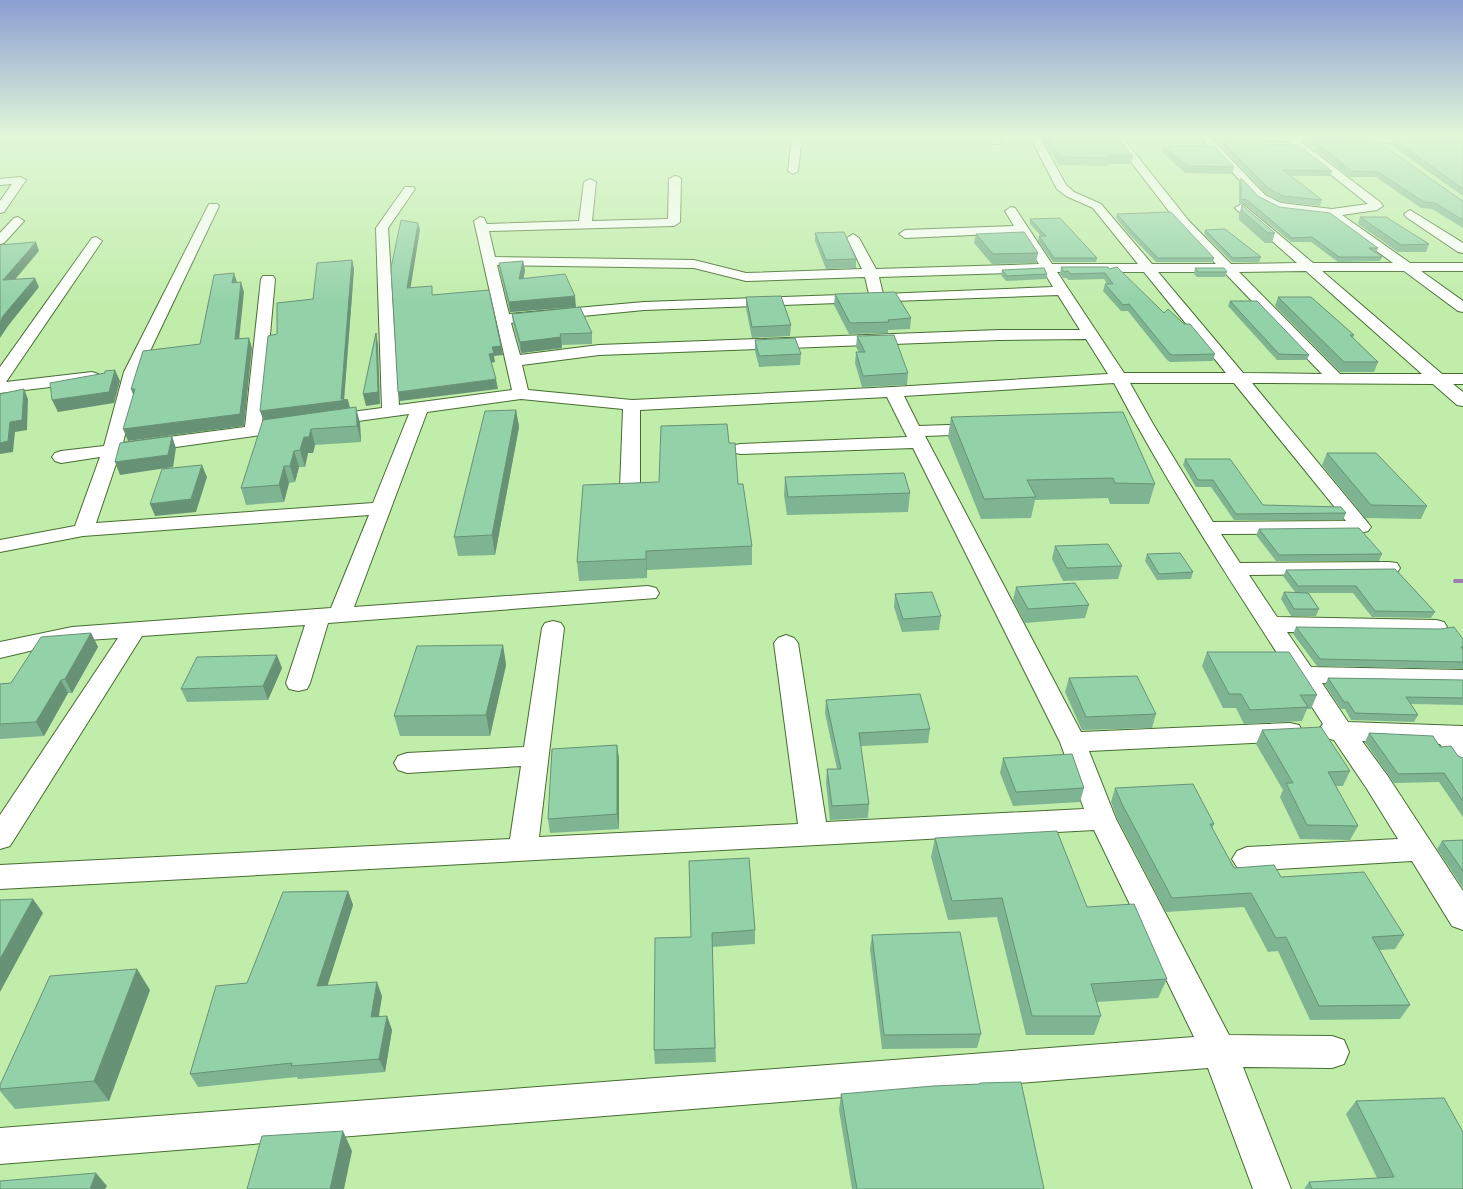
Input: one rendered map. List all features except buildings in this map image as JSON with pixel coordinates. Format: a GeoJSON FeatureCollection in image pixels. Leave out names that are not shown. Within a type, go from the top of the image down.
{"type":"FeatureCollection","features":[{"type":"Feature","properties":{"kind":"street"},"geometry":{"type":"LineString","coordinates":[[0,209],[11,192]]}},
{"type":"Feature","properties":{"kind":"street"},"geometry":{"type":"LineString","coordinates":[[391,411],[382,228],[406,192]]}},
{"type":"Feature","properties":{"kind":"street"},"geometry":{"type":"LineString","coordinates":[[585,225],[589,192]]}},
{"type":"Feature","properties":{"kind":"street"},"geometry":{"type":"LineString","coordinates":[[521,394],[502,319],[481,225],[585,225],[674,222],[675,192]]}},
{"type":"Feature","properties":{"kind":"street"},"geometry":{"type":"LineString","coordinates":[[1068,192],[1097,206],[1360,527],[1207,528]]}},
{"type":"Feature","properties":{"kind":"street"},"geometry":{"type":"LineString","coordinates":[[1160,192],[1185,224],[1336,379]]}},
{"type":"Feature","properties":{"kind":"street"},"geometry":{"type":"LineString","coordinates":[[1257,192],[1272,204],[1332,213],[1377,206],[1361,192]]}},
{"type":"Feature","properties":{"kind":"street"},"geometry":{"type":"LineString","coordinates":[[83,530],[112,449],[119,374],[212,206]]}},
{"type":"Feature","properties":{"kind":"street"},"geometry":{"type":"LineString","coordinates":[[1241,208],[1463,401]]}},
{"type":"Feature","properties":{"kind":"street"},"geometry":{"type":"LineString","coordinates":[[1011,211],[1119,378],[1136,424],[1207,528],[1340,730],[1377,782],[1463,917]]}},
{"type":"Feature","properties":{"kind":"street"},"geometry":{"type":"LineString","coordinates":[[1332,213],[1463,308]]}},
{"type":"Feature","properties":{"kind":"street"},"geometry":{"type":"LineString","coordinates":[[1410,214],[1463,250]]}},
{"type":"Feature","properties":{"kind":"street"},"geometry":{"type":"LineString","coordinates":[[0,240],[18,221]]}},
{"type":"Feature","properties":{"kind":"street"},"geometry":{"type":"LineString","coordinates":[[906,234],[1023,230]]}},
{"type":"Feature","properties":{"kind":"street"},"geometry":{"type":"LineString","coordinates":[[854,238],[870,273],[877,298]]}},
{"type":"Feature","properties":{"kind":"street"},"geometry":{"type":"LineString","coordinates":[[0,379],[96,241]]}},
{"type":"Feature","properties":{"kind":"street"},"geometry":{"type":"LineString","coordinates":[[490,261],[694,264],[706,266],[730,276],[746,277],[1048,268],[1463,267]]}},
{"type":"Feature","properties":{"kind":"street"},"geometry":{"type":"LineString","coordinates":[[253,432],[268,279]]}},
{"type":"Feature","properties":{"kind":"street"},"geometry":{"type":"LineString","coordinates":[[502,319],[644,306],[1062,291]]}},
{"type":"Feature","properties":{"kind":"street"},"geometry":{"type":"LineString","coordinates":[[513,361],[599,350],[983,336],[1090,334]]}},
{"type":"Feature","properties":{"kind":"street"},"geometry":{"type":"LineString","coordinates":[[0,388],[119,374]]}},
{"type":"Feature","properties":{"kind":"street"},"geometry":{"type":"LineString","coordinates":[[62,457],[112,449],[253,432],[391,411],[521,394],[632,405],[893,392],[1119,378],[1463,379]]}},
{"type":"Feature","properties":{"kind":"street"},"geometry":{"type":"LineString","coordinates":[[893,392],[1073,742],[1102,819],[1219,1051],[1272,1189]]}},
{"type":"Feature","properties":{"kind":"street"},"geometry":{"type":"LineString","coordinates":[[630,488],[632,405]]}},
{"type":"Feature","properties":{"kind":"street"},"geometry":{"type":"LineString","coordinates":[[298,683],[381,508],[420,407]]}},
{"type":"Feature","properties":{"kind":"street"},"geometry":{"type":"LineString","coordinates":[[741,449],[916,437],[993,429]]}},
{"type":"Feature","properties":{"kind":"street"},"geometry":{"type":"LineString","coordinates":[[0,546],[83,530],[381,508]]}},
{"type":"Feature","properties":{"kind":"street"},"geometry":{"type":"LineString","coordinates":[[1234,569],[1389,568]]}},
{"type":"Feature","properties":{"kind":"street"},"geometry":{"type":"LineString","coordinates":[[0,650],[72,634],[648,593]]}},
{"type":"Feature","properties":{"kind":"street"},"geometry":{"type":"LineString","coordinates":[[1271,624],[1436,628]]}},
{"type":"Feature","properties":{"kind":"street"},"geometry":{"type":"LineString","coordinates":[[523,849],[552,628]]}},
{"type":"Feature","properties":{"kind":"street"},"geometry":{"type":"LineString","coordinates":[[0,838],[135,630]]}},
{"type":"Feature","properties":{"kind":"street"},"geometry":{"type":"LineString","coordinates":[[786,644],[814,834]]}},
{"type":"Feature","properties":{"kind":"street"},"geometry":{"type":"LineString","coordinates":[[1305,675],[1463,678]]}},
{"type":"Feature","properties":{"kind":"street"},"geometry":{"type":"LineString","coordinates":[[1073,742],[1340,730],[1455,734],[1463,756]]}},
{"type":"Feature","properties":{"kind":"street"},"geometry":{"type":"LineString","coordinates":[[406,763],[535,756]]}},
{"type":"Feature","properties":{"kind":"street"},"geometry":{"type":"LineString","coordinates":[[0,877],[1102,819]]}},
{"type":"Feature","properties":{"kind":"street"},"geometry":{"type":"LineString","coordinates":[[1247,859],[1420,849]]}},
{"type":"Feature","properties":{"kind":"street"},"geometry":{"type":"LineString","coordinates":[[0,1146],[1219,1051],[1332,1052]]}},
{"type":"Feature","properties":{"kind":"waterway"},"geometry":{"type":"LineString","coordinates":[[1457,581],[1463,581]]}}]}
